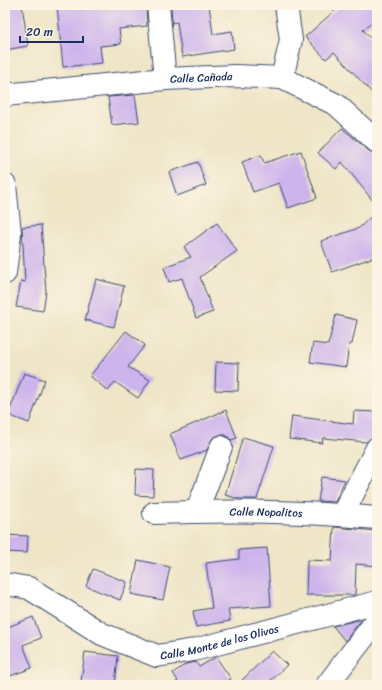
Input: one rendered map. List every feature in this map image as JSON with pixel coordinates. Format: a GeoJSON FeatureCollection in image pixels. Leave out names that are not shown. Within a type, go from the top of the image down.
{"type":"FeatureCollection","features":[{"type":"Feature","properties":{"kind":"street"},"geometry":{"type":"LineString","coordinates":[[158,5],[165,79]]}},
{"type":"Feature","properties":{"kind":"street"},"geometry":{"type":"LineString","coordinates":[[282,78],[290,40],[286,5]]}},
{"type":"Feature","properties":{"kind":"street","name":"Calle Cañada"},"geometry":{"type":"LineString","coordinates":[[5,95],[165,79],[235,76],[282,78],[337,105],[377,142]]}},
{"type":"Feature","properties":{"kind":"street"},"geometry":{"type":"LineString","coordinates":[[5,185],[8,233],[5,273]]}},
{"type":"Feature","properties":{"kind":"street"},"geometry":{"type":"LineString","coordinates":[[197,511],[221,447]]}},
{"type":"Feature","properties":{"kind":"street"},"geometry":{"type":"LineString","coordinates":[[342,515],[377,448]]}},
{"type":"Feature","properties":{"kind":"street","name":"Calle Nopalitos"},"geometry":{"type":"LineString","coordinates":[[154,513],[197,511],[342,515],[377,518]]}},
{"type":"Feature","properties":{"kind":"street","name":"Calle Monte de los Olivos"},"geometry":{"type":"LineString","coordinates":[[5,584],[29,588],[102,634],[157,656],[194,650],[377,602]]}},
{"type":"Feature","properties":{"kind":"street"},"geometry":{"type":"LineString","coordinates":[[327,685],[377,620]]}},
{"type":"Feature","properties":{"kind":"building"},"geometry":{"type":"Polygon","coordinates":[[[22,5],[28,46],[5,50],[5,8],[22,5]]]}},
{"type":"Feature","properties":{"kind":"building"},"geometry":{"type":"Polygon","coordinates":[[[57,5],[146,5],[147,26],[119,29],[121,44],[100,46],[102,63],[63,67],[57,5]]]}},
{"type":"Feature","properties":{"kind":"building"},"geometry":{"type":"Polygon","coordinates":[[[171,5],[209,5],[213,34],[232,31],[234,49],[182,57],[177,22],[172,23],[171,5]]]}},
{"type":"Feature","properties":{"kind":"building"},"geometry":{"type":"Polygon","coordinates":[[[341,5],[377,5],[377,18],[363,30],[377,45],[377,98],[334,52],[326,59],[305,37],[341,5]]]}},
{"type":"Feature","properties":{"kind":"building"},"geometry":{"type":"Polygon","coordinates":[[[135,95],[139,122],[112,125],[108,97],[135,95]]]}},
{"type":"Feature","properties":{"kind":"building"},"geometry":{"type":"Polygon","coordinates":[[[342,128],[369,151],[377,154],[377,206],[342,162],[336,169],[318,153],[342,128]]]}},
{"type":"Feature","properties":{"kind":"building"},"geometry":{"type":"Polygon","coordinates":[[[301,151],[317,198],[288,208],[279,183],[253,192],[242,162],[261,155],[264,163],[301,151]]]}},
{"type":"Feature","properties":{"kind":"building"},"geometry":{"type":"Polygon","coordinates":[[[198,162],[206,185],[177,196],[169,172],[198,162]]]}},
{"type":"Feature","properties":{"kind":"building"},"geometry":{"type":"Polygon","coordinates":[[[377,211],[377,256],[332,272],[321,241],[359,228],[377,211]]]}},
{"type":"Feature","properties":{"kind":"building"},"geometry":{"type":"Polygon","coordinates":[[[217,223],[237,251],[200,277],[213,312],[196,318],[182,278],[169,282],[164,267],[191,257],[184,247],[217,223]]]}},
{"type":"Feature","properties":{"kind":"building"},"geometry":{"type":"Polygon","coordinates":[[[41,225],[46,292],[43,311],[16,307],[21,281],[25,282],[22,227],[41,225]]]}},
{"type":"Feature","properties":{"kind":"building"},"geometry":{"type":"Polygon","coordinates":[[[96,279],[124,286],[114,327],[85,320],[96,279]]]}},
{"type":"Feature","properties":{"kind":"building"},"geometry":{"type":"Polygon","coordinates":[[[336,315],[357,320],[352,344],[349,344],[346,367],[310,362],[313,343],[328,345],[336,315]]]}},
{"type":"Feature","properties":{"kind":"building"},"geometry":{"type":"Polygon","coordinates":[[[126,331],[145,345],[128,367],[150,380],[138,398],[115,382],[108,391],[90,376],[126,331]]]}},
{"type":"Feature","properties":{"kind":"building"},"geometry":{"type":"Polygon","coordinates":[[[216,362],[239,363],[238,391],[215,390],[216,362]]]}},
{"type":"Feature","properties":{"kind":"building"},"geometry":{"type":"Polygon","coordinates":[[[24,373],[45,380],[29,423],[8,415],[24,373]]]}},
{"type":"Feature","properties":{"kind":"building"},"geometry":{"type":"Polygon","coordinates":[[[226,410],[237,438],[231,440],[226,435],[219,435],[213,438],[207,450],[181,460],[170,434],[226,410]]]}},
{"type":"Feature","properties":{"kind":"building"},"geometry":{"type":"Polygon","coordinates":[[[354,411],[377,412],[375,436],[366,442],[323,438],[322,443],[289,439],[292,416],[353,424],[354,411]]]}},
{"type":"Feature","properties":{"kind":"building"},"geometry":{"type":"Polygon","coordinates":[[[243,437],[274,446],[257,499],[239,499],[225,495],[243,437]]]}},
{"type":"Feature","properties":{"kind":"building"},"geometry":{"type":"Polygon","coordinates":[[[136,469],[154,470],[153,496],[135,495],[136,469]]]}},
{"type":"Feature","properties":{"kind":"building"},"geometry":{"type":"Polygon","coordinates":[[[322,477],[345,480],[335,502],[318,501],[322,477]]]}},
{"type":"Feature","properties":{"kind":"building"},"geometry":{"type":"Polygon","coordinates":[[[334,527],[377,531],[377,566],[356,564],[355,595],[306,595],[307,560],[332,561],[334,527]]]}},
{"type":"Feature","properties":{"kind":"building"},"geometry":{"type":"Polygon","coordinates":[[[5,535],[28,536],[27,553],[5,552],[5,535]]]}},
{"type":"Feature","properties":{"kind":"building"},"geometry":{"type":"Polygon","coordinates":[[[267,548],[271,606],[228,609],[230,621],[196,627],[193,611],[212,608],[206,563],[239,559],[239,550],[267,548]]]}},
{"type":"Feature","properties":{"kind":"building"},"geometry":{"type":"Polygon","coordinates":[[[138,560],[170,567],[163,600],[131,594],[138,560]]]}},
{"type":"Feature","properties":{"kind":"building"},"geometry":{"type":"Polygon","coordinates":[[[93,569],[127,582],[120,600],[86,586],[93,569]]]}},
{"type":"Feature","properties":{"kind":"building"},"geometry":{"type":"Polygon","coordinates":[[[33,617],[41,638],[23,645],[32,668],[10,676],[5,663],[5,628],[33,617]]]}},
{"type":"Feature","properties":{"kind":"building"},"geometry":{"type":"Polygon","coordinates":[[[362,619],[345,641],[333,626],[362,619]]]}},
{"type":"Feature","properties":{"kind":"building"},"geometry":{"type":"Polygon","coordinates":[[[272,651],[287,665],[266,685],[237,685],[272,651]]]}},
{"type":"Feature","properties":{"kind":"building"},"geometry":{"type":"Polygon","coordinates":[[[85,652],[118,656],[115,685],[81,682],[85,652]]]}},
{"type":"Feature","properties":{"kind":"building"},"geometry":{"type":"Polygon","coordinates":[[[216,657],[231,679],[221,685],[172,685],[178,681],[173,673],[186,664],[196,662],[199,667],[216,657]]]}}]}
